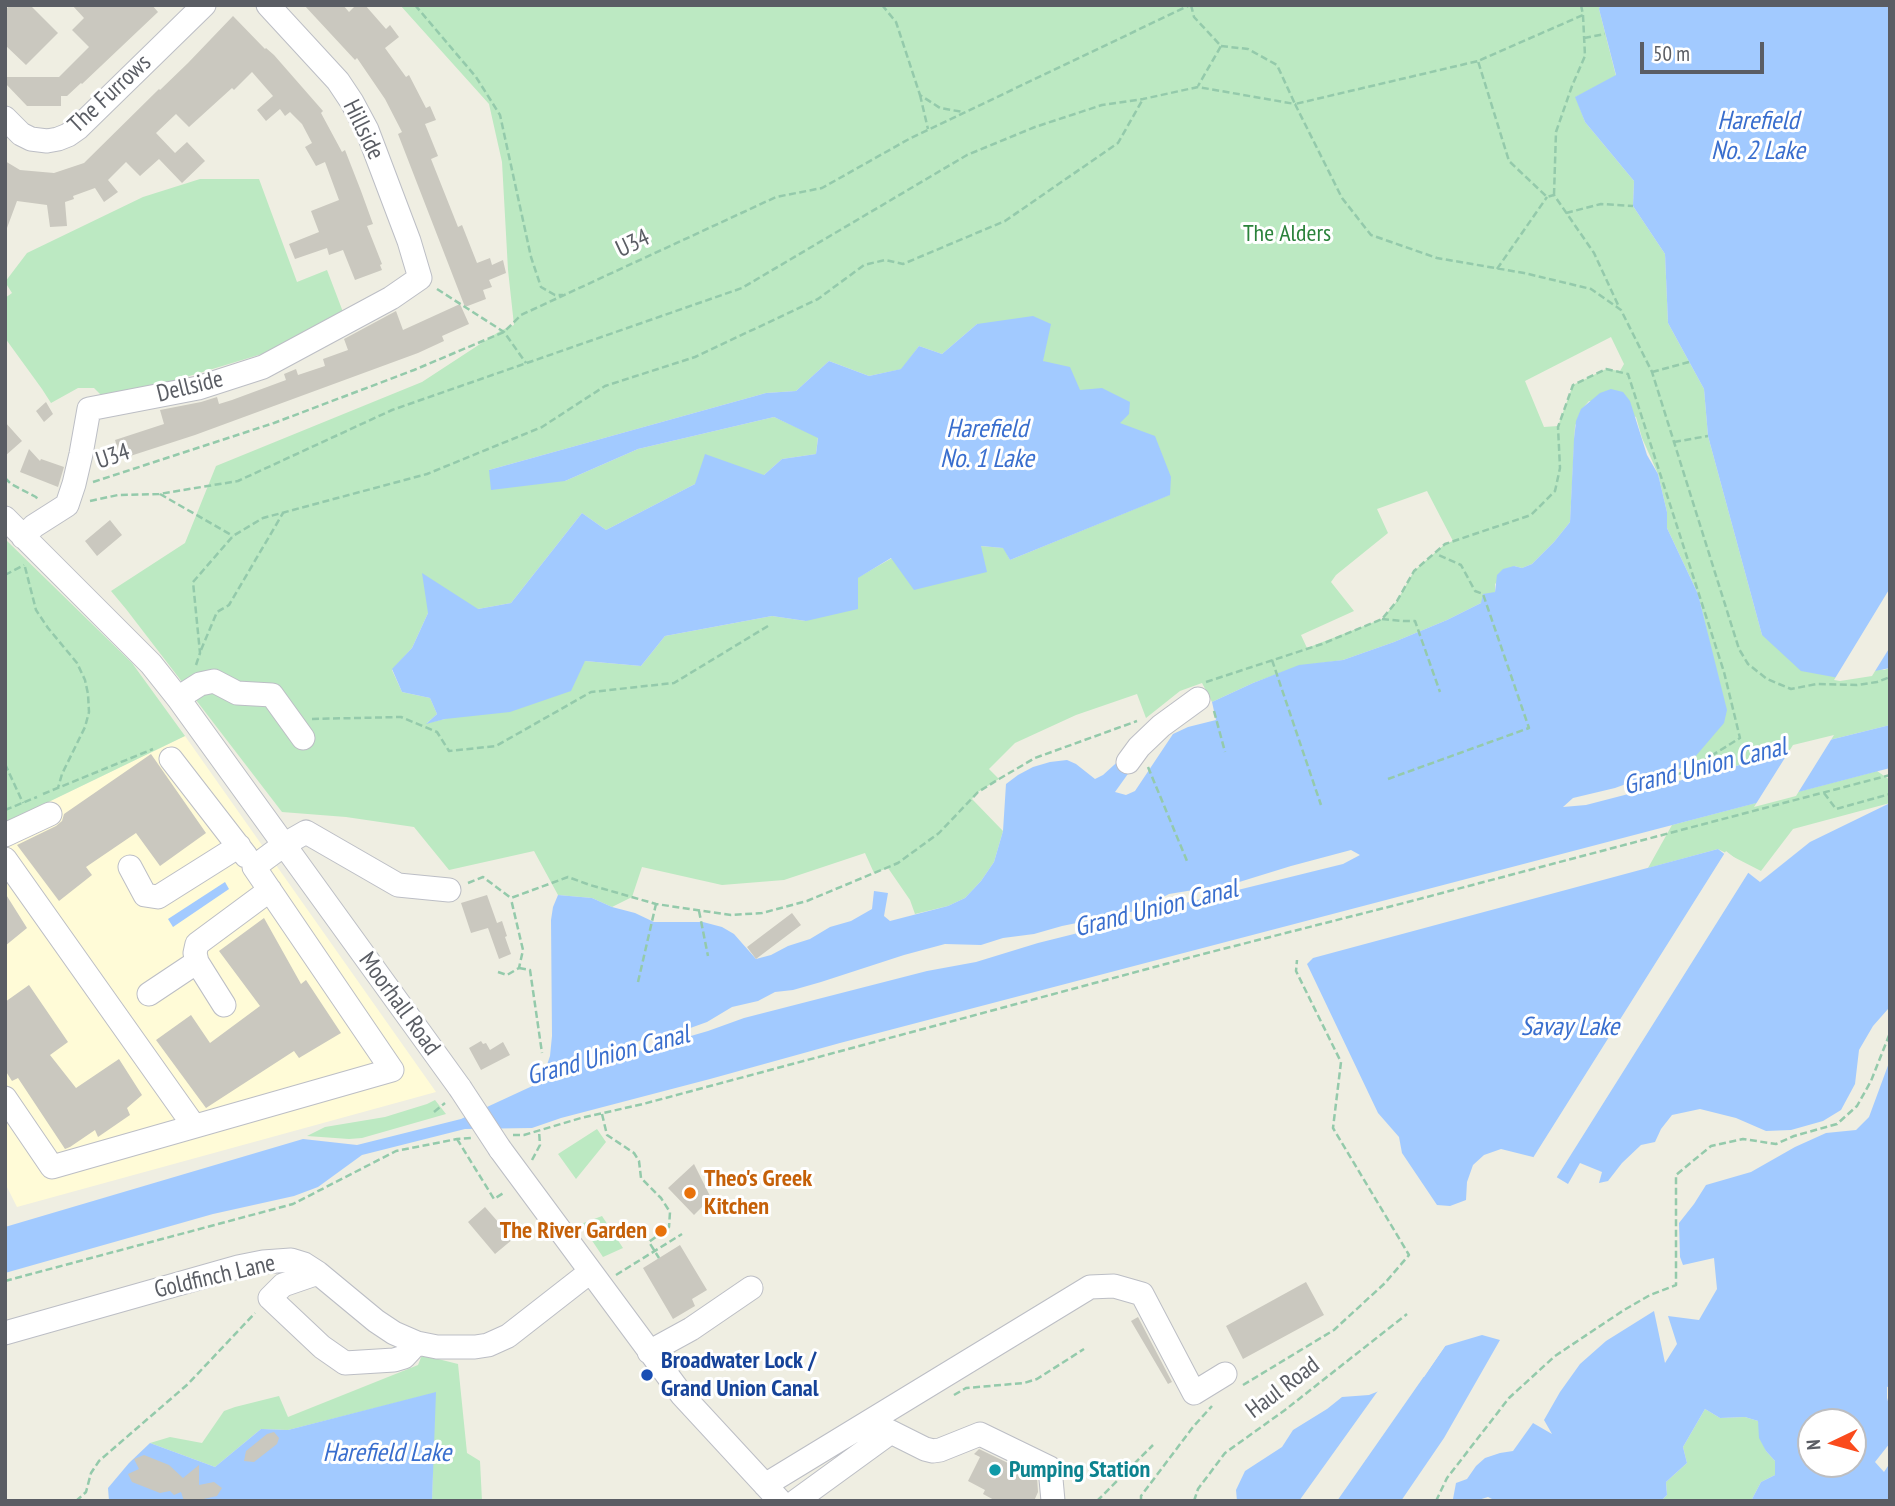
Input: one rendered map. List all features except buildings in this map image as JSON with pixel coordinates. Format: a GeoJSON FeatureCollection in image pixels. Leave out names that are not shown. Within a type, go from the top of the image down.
{"type":"FeatureCollection","features":[{"type":"Feature","properties":{"kind":"street","name":"The Furrows"},"geometry":{"type":"LineString","coordinates":[[5,118],[21,134],[31,139],[47,141],[68,135],[204,5]]}},
{"type":"Feature","properties":{"kind":"street","name":"Hillside"},"geometry":{"type":"LineString","coordinates":[[268,5],[338,81],[352,102],[367,130],[427,283]]}},
{"type":"Feature","properties":{"kind":"street","name":"Dellside"},"geometry":{"type":"LineString","coordinates":[[67,505],[81,454],[89,409],[198,388],[263,367],[391,298],[427,283]]}},
{"type":"Feature","properties":{"kind":"street"},"geometry":{"type":"LineString","coordinates":[[26,548],[34,526],[67,505]]}},
{"type":"Feature","properties":{"kind":"street","name":"Moorhall Road"},"geometry":{"type":"LineString","coordinates":[[5,518],[26,548],[182,694],[454,1094],[600,1275],[649,1352],[682,1395],[773,1493]]}},
{"type":"Feature","properties":{"kind":"street"},"geometry":{"type":"LineString","coordinates":[[182,694],[200,684],[214,681],[237,693],[272,695],[303,738]]}},
{"type":"Feature","properties":{"kind":"street"},"geometry":{"type":"LineString","coordinates":[[1138,766],[1139,747],[1200,691]]}},
{"type":"Feature","properties":{"kind":"street"},"geometry":{"type":"LineString","coordinates":[[5,1098],[52,1167],[392,1070],[239,846],[165,753]]}},
{"type":"Feature","properties":{"kind":"street"},"geometry":{"type":"LineString","coordinates":[[5,835],[50,814]]}},
{"type":"Feature","properties":{"kind":"street"},"geometry":{"type":"LineString","coordinates":[[254,867],[306,832],[397,886],[449,890]]}},
{"type":"Feature","properties":{"kind":"street"},"geometry":{"type":"LineString","coordinates":[[130,867],[145,895],[158,897],[239,846]]}},
{"type":"Feature","properties":{"kind":"street"},"geometry":{"type":"LineString","coordinates":[[5,859],[194,1126]]}},
{"type":"Feature","properties":{"kind":"street"},"geometry":{"type":"LineString","coordinates":[[224,1005],[197,962],[197,944],[270,890]]}},
{"type":"Feature","properties":{"kind":"street"},"geometry":{"type":"LineString","coordinates":[[149,994],[197,962]]}},
{"type":"Feature","properties":{"kind":"street","name":"Goldfinch Lane"},"geometry":{"type":"LineString","coordinates":[[5,1334],[238,1267],[291,1260],[318,1273],[394,1333],[416,1343],[458,1348],[488,1345],[508,1336],[600,1275]]}},
{"type":"Feature","properties":{"kind":"street"},"geometry":{"type":"LineString","coordinates":[[318,1273],[284,1285],[270,1298],[321,1347],[345,1363],[394,1360],[404,1357],[416,1343]]}},
{"type":"Feature","properties":{"kind":"street"},"geometry":{"type":"LineString","coordinates":[[773,1493],[1090,1287],[1114,1286],[1142,1294],[1194,1393],[1233,1380]]}},
{"type":"Feature","properties":{"kind":"street"},"geometry":{"type":"LineString","coordinates":[[649,1352],[691,1329],[751,1288]]}},
{"type":"Feature","properties":{"kind":"street"},"geometry":{"type":"LineString","coordinates":[[796,1501],[891,1432],[933,1451],[980,1434],[1050,1468],[1053,1501]]}},
{"type":"Feature","properties":{"kind":"path"},"geometry":{"type":"LineString","coordinates":[[415,5],[476,77],[500,115],[531,257],[541,287],[555,295],[564,295]]}},
{"type":"Feature","properties":{"kind":"path"},"geometry":{"type":"LineString","coordinates":[[882,5],[896,22],[920,95],[928,130]]}},
{"type":"Feature","properties":{"kind":"path"},"geometry":{"type":"LineString","coordinates":[[1191,5],[1194,17],[1221,46],[1248,49],[1277,65],[1342,198],[1371,235],[1437,258],[1591,289],[1621,310]]}},
{"type":"Feature","properties":{"kind":"path","name":"U34"},"geometry":{"type":"LineString","coordinates":[[85,485],[274,423],[414,370],[504,332],[521,315],[776,197],[822,188],[964,112],[1191,5]]}},
{"type":"Feature","properties":{"kind":"path"},"geometry":{"type":"LineString","coordinates":[[1581,5],[1585,56],[1556,132],[1554,195],[1594,253],[1652,372],[1739,649],[1748,664],[1767,679],[1791,690],[1817,684],[1857,685],[1890,677]]}},
{"type":"Feature","properties":{"kind":"path"},"geometry":{"type":"LineString","coordinates":[[67,505],[118,495],[159,494],[238,481],[392,410],[742,288],[967,155],[1091,108],[1143,100],[1198,87],[1295,104],[1478,61],[1583,15]]}},
{"type":"Feature","properties":{"kind":"path"},"geometry":{"type":"LineString","coordinates":[[1584,38],[1605,34]]}},
{"type":"Feature","properties":{"kind":"path"},"geometry":{"type":"LineString","coordinates":[[1198,87],[1221,46]]}},
{"type":"Feature","properties":{"kind":"path"},"geometry":{"type":"LineString","coordinates":[[1478,61],[1509,161],[1547,197]]}},
{"type":"Feature","properties":{"kind":"path"},"geometry":{"type":"LineString","coordinates":[[920,95],[940,108],[964,112]]}},
{"type":"Feature","properties":{"kind":"path"},"geometry":{"type":"LineString","coordinates":[[200,653],[192,582],[233,536],[263,518],[427,474],[542,427],[605,386],[695,358],[818,299],[864,265],[885,260],[903,264],[1005,221],[1118,143],[1143,100]]}},
{"type":"Feature","properties":{"kind":"path"},"geometry":{"type":"LineString","coordinates":[[1497,269],[1547,197],[1554,195]]}},
{"type":"Feature","properties":{"kind":"path"},"geometry":{"type":"LineString","coordinates":[[1566,213],[1601,204],[1633,206]]}},
{"type":"Feature","properties":{"kind":"path"},"geometry":{"type":"LineString","coordinates":[[427,283],[504,332],[526,363]]}},
{"type":"Feature","properties":{"kind":"path"},"geometry":{"type":"LineString","coordinates":[[1652,372],[1689,362]]}},
{"type":"Feature","properties":{"kind":"path"},"geometry":{"type":"LineString","coordinates":[[1200,691],[1272,660],[1322,644],[1382,619],[1397,601],[1414,571],[1445,544],[1531,515],[1555,491],[1560,468],[1558,427],[1573,386],[1606,369],[1628,374],[1724,672],[1740,738],[1685,772],[1654,781]]}},
{"type":"Feature","properties":{"kind":"path"},"geometry":{"type":"LineString","coordinates":[[1674,442],[1708,436]]}},
{"type":"Feature","properties":{"kind":"path"},"geometry":{"type":"LineString","coordinates":[[5,478],[36,497],[43,507]]}},
{"type":"Feature","properties":{"kind":"path"},"geometry":{"type":"LineString","coordinates":[[159,494],[233,536]]}},
{"type":"Feature","properties":{"kind":"path"},"geometry":{"type":"LineString","coordinates":[[182,694],[217,612],[229,605],[283,511]]}},
{"type":"Feature","properties":{"kind":"path"},"geometry":{"type":"LineString","coordinates":[[26,548],[25,564],[36,610],[77,663],[88,695],[89,712],[85,727],[58,788]]}},
{"type":"Feature","properties":{"kind":"path"},"geometry":{"type":"LineString","coordinates":[[1388,779],[1529,728],[1483,594],[1475,591],[1461,565],[1435,553]]}},
{"type":"Feature","properties":{"kind":"path"},"geometry":{"type":"LineString","coordinates":[[5,575],[25,564]]}},
{"type":"Feature","properties":{"kind":"path"},"geometry":{"type":"LineString","coordinates":[[1382,619],[1415,621],[1440,692]]}},
{"type":"Feature","properties":{"kind":"path"},"geometry":{"type":"LineString","coordinates":[[285,713],[310,719],[401,717],[437,732],[449,751],[496,746],[591,692],[674,682],[768,626]]}},
{"type":"Feature","properties":{"kind":"path"},"geometry":{"type":"LineString","coordinates":[[1272,660],[1321,805]]}},
{"type":"Feature","properties":{"kind":"path"},"geometry":{"type":"LineString","coordinates":[[511,898],[568,877],[590,886],[656,904],[731,915],[762,913],[807,901],[898,863],[939,833],[978,792],[1035,758],[1146,718]]}},
{"type":"Feature","properties":{"kind":"path"},"geometry":{"type":"LineString","coordinates":[[1216,720],[1225,752]]}},
{"type":"Feature","properties":{"kind":"path"},"geometry":{"type":"LineString","coordinates":[[5,810],[58,788],[165,753]]}},
{"type":"Feature","properties":{"kind":"path"},"geometry":{"type":"LineString","coordinates":[[5,764],[23,803]]}},
{"type":"Feature","properties":{"kind":"path"},"geometry":{"type":"LineString","coordinates":[[1138,766],[1187,861]]}},
{"type":"Feature","properties":{"kind":"path"},"geometry":{"type":"LineString","coordinates":[[527,1163],[532,1160],[540,1145],[539,1130],[1890,775]]}},
{"type":"Feature","properties":{"kind":"path"},"geometry":{"type":"LineString","coordinates":[[1824,793],[1836,809],[1890,794]]}},
{"type":"Feature","properties":{"kind":"path"},"geometry":{"type":"LineString","coordinates":[[449,890],[483,877],[511,898],[523,950],[519,968]]}},
{"type":"Feature","properties":{"kind":"path"},"geometry":{"type":"LineString","coordinates":[[638,982],[656,904]]}},
{"type":"Feature","properties":{"kind":"path"},"geometry":{"type":"LineString","coordinates":[[699,910],[708,956]]}},
{"type":"Feature","properties":{"kind":"path"},"geometry":{"type":"LineString","coordinates":[[1233,1380],[1334,1330],[1385,1283],[1409,1255],[1333,1128],[1341,1062],[1296,971],[1297,960]]}},
{"type":"Feature","properties":{"kind":"path"},"geometry":{"type":"LineString","coordinates":[[498,972],[507,975],[519,968],[530,970],[542,1054]]}},
{"type":"Feature","properties":{"kind":"path"},"geometry":{"type":"LineString","coordinates":[[1436,1501],[1447,1478],[1508,1398],[1555,1356],[1624,1310],[1675,1285],[1676,1175],[1711,1146],[1743,1139],[1776,1144],[1836,1124],[1857,1106],[1871,1081],[1890,1033]]}},
{"type":"Feature","properties":{"kind":"path"},"geometry":{"type":"LineString","coordinates":[[434,1112],[454,1094]]}},
{"type":"Feature","properties":{"kind":"path"},"geometry":{"type":"LineString","coordinates":[[602,1113],[607,1135],[634,1153],[639,1161],[641,1178],[661,1198],[670,1212],[669,1227],[649,1242],[659,1258]]}},
{"type":"Feature","properties":{"kind":"path"},"geometry":{"type":"LineString","coordinates":[[5,1281],[293,1204],[396,1151],[457,1139],[494,1199],[512,1187]]}},
{"type":"Feature","properties":{"kind":"path"},"geometry":{"type":"LineString","coordinates":[[600,1275],[655,1251],[682,1234]]}},
{"type":"Feature","properties":{"kind":"path"},"geometry":{"type":"LineString","coordinates":[[76,1501],[86,1492],[99,1461],[188,1384],[270,1298]]}},
{"type":"Feature","properties":{"kind":"path","name":"Haul Road"},"geometry":{"type":"LineString","coordinates":[[1194,1501],[1198,1489],[1225,1453],[1285,1410],[1407,1314]]}},
{"type":"Feature","properties":{"kind":"path"},"geometry":{"type":"LineString","coordinates":[[948,1398],[967,1388],[1037,1379],[1084,1349]]}},
{"type":"Feature","properties":{"kind":"path"},"geometry":{"type":"LineString","coordinates":[[1140,1501],[1193,1427],[1219,1398]]}},
{"type":"Feature","properties":{"kind":"path"},"geometry":{"type":"LineString","coordinates":[[1097,1501],[1153,1445]]}},
{"type":"Feature","properties":{"kind":"shaded area"},"geometry":{"type":"Polygon","coordinates":[[[185,736],[436,1092],[17,1207],[5,1183],[5,823],[185,736]]]}},
{"type":"Feature","properties":{"kind":"green space","name":"The Alders"},"geometry":{"type":"Polygon","coordinates":[[[400,5],[1600,5],[1616,76],[1576,97],[1585,122],[1634,181],[1633,206],[1665,254],[1668,323],[1704,389],[1708,436],[1762,635],[1884,670],[1890,668],[1890,725],[1694,776],[1689,764],[1699,751],[1714,662],[1698,594],[1667,528],[1667,512],[1658,474],[1636,417],[1589,401],[1582,409],[1575,426],[1570,522],[1532,564],[1522,568],[1514,566],[1495,584],[1495,592],[1481,603],[1394,642],[1343,660],[1299,666],[1212,702],[1202,683],[1180,691],[1146,718],[1137,694],[1076,715],[1015,743],[989,769],[999,779],[972,799],[1003,831],[994,862],[965,898],[948,906],[915,914],[910,900],[888,868],[874,873],[865,853],[784,880],[722,885],[642,867],[632,897],[612,907],[592,898],[558,895],[534,851],[449,870],[414,827],[346,817],[282,812],[111,591],[185,543],[216,466],[422,382],[500,331],[514,325],[502,162],[489,104],[400,5]],[[977,324],[942,354],[919,346],[902,369],[869,376],[829,361],[796,391],[766,393],[489,470],[565,481],[638,449],[774,417],[818,437],[816,454],[782,459],[764,475],[695,484],[606,530],[582,513],[511,603],[428,613],[412,648],[392,670],[402,692],[430,698],[437,714],[427,723],[445,719],[585,661],[641,666],[665,636],[772,616],[806,621],[857,578],[892,558],[986,572],[980,546],[1004,548],[1010,560],[1169,495],[1119,423],[1043,361],[977,324]],[[1611,337],[1525,381],[1544,427],[1558,426],[1573,385],[1606,369],[1620,371],[1624,364],[1611,337]],[[1427,491],[1377,509],[1388,533],[1331,582],[1354,611],[1301,635],[1307,648],[1382,619],[1397,601],[1414,571],[1445,544],[1453,541],[1427,491]]]}},
{"type":"Feature","properties":{"kind":"green space"},"geometry":{"type":"Polygon","coordinates":[[[200,179],[259,179],[297,282],[327,270],[343,312],[275,350],[173,381],[102,396],[94,388],[78,388],[51,403],[5,338],[5,298],[12,293],[5,282],[27,253],[143,197],[200,179]]]}},
{"type":"Feature","properties":{"kind":"green space"},"geometry":{"type":"Polygon","coordinates":[[[5,539],[132,663],[185,736],[5,823],[5,539]]]}},
{"type":"Feature","properties":{"kind":"green space"},"geometry":{"type":"Polygon","coordinates":[[[1877,771],[1890,780],[1890,803],[1793,829],[1761,871],[1718,849],[1648,868],[1672,825],[1877,771]]]}},
{"type":"Feature","properties":{"kind":"green space"},"geometry":{"type":"Polygon","coordinates":[[[435,1100],[446,1114],[362,1138],[307,1136],[325,1127],[385,1117],[435,1100]]]}},
{"type":"Feature","properties":{"kind":"green space"},"geometry":{"type":"Polygon","coordinates":[[[597,1129],[606,1142],[576,1179],[558,1154],[597,1129]]]}},
{"type":"Feature","properties":{"kind":"green space"},"geometry":{"type":"Polygon","coordinates":[[[602,1216],[623,1248],[603,1257],[581,1224],[602,1216]]]}},
{"type":"Feature","properties":{"kind":"green space"},"geometry":{"type":"Polygon","coordinates":[[[422,1355],[458,1364],[467,1453],[480,1461],[482,1501],[432,1501],[435,1393],[288,1430],[261,1429],[215,1467],[150,1443],[170,1437],[202,1443],[224,1411],[279,1396],[288,1417],[418,1365],[422,1355]]]}},
{"type":"Feature","properties":{"kind":"green space"},"geometry":{"type":"Polygon","coordinates":[[[1705,1409],[1720,1418],[1745,1417],[1758,1421],[1766,1451],[1775,1461],[1775,1475],[1761,1482],[1751,1501],[1661,1501],[1667,1495],[1666,1482],[1687,1463],[1683,1447],[1705,1409]]]}},
{"type":"Feature","properties":{"kind":"water","name":"Harefield No. 2 Lake"},"geometry":{"type":"Polygon","coordinates":[[[1600,5],[1890,5],[1890,668],[1839,678],[1801,671],[1762,635],[1708,436],[1704,389],[1668,323],[1665,254],[1633,206],[1634,181],[1585,122],[1575,97],[1616,75],[1600,5]]]}},
{"type":"Feature","properties":{"kind":"water","name":"Harefield No. 1 Lake"},"geometry":{"type":"Polygon","coordinates":[[[1033,316],[1051,324],[1043,361],[1070,367],[1080,390],[1102,388],[1130,402],[1129,414],[1120,423],[1155,436],[1171,477],[1170,495],[1010,560],[1003,548],[981,546],[987,572],[914,590],[891,558],[858,578],[858,609],[806,621],[772,616],[665,636],[641,666],[585,661],[571,691],[510,712],[445,719],[426,724],[437,714],[430,698],[402,692],[392,669],[412,648],[428,613],[422,573],[478,609],[511,603],[582,513],[606,530],[695,484],[705,454],[764,475],[782,459],[816,454],[818,438],[774,417],[638,449],[565,481],[491,490],[489,470],[766,393],[796,391],[829,361],[869,376],[901,369],[919,346],[942,354],[977,324],[1033,316]]]}},
{"type":"Feature","properties":{"kind":"water","name":"Grand Union Canal"},"geometry":{"type":"Polygon","coordinates":[[[1611,389],[1623,392],[1630,401],[1647,455],[1658,474],[1667,512],[1667,528],[1698,594],[1727,710],[1724,723],[1689,764],[1677,770],[1573,798],[1563,807],[1586,805],[1890,725],[1890,768],[840,1043],[532,1128],[465,1129],[362,1155],[318,1187],[294,1196],[213,1214],[5,1273],[5,1227],[303,1139],[357,1145],[461,1119],[541,1082],[550,1056],[552,1036],[551,920],[558,895],[592,898],[654,922],[703,922],[722,927],[734,934],[756,959],[810,939],[872,909],[874,891],[888,893],[884,916],[890,921],[948,906],[965,898],[994,862],[1003,831],[1006,784],[1018,775],[1033,767],[1067,760],[1095,779],[1136,745],[1145,750],[1115,792],[1126,795],[1135,791],[1173,734],[1216,720],[1212,702],[1299,665],[1343,660],[1447,620],[1481,603],[1483,594],[1495,592],[1497,575],[1503,569],[1514,566],[1522,568],[1532,564],[1570,522],[1576,421],[1581,409],[1600,393],[1611,389]],[[1351,850],[1236,883],[1169,894],[1140,910],[1034,934],[1003,938],[981,945],[945,944],[793,990],[775,992],[758,1001],[732,1007],[707,1022],[682,1031],[649,1037],[610,1053],[622,1056],[744,1018],[927,971],[976,962],[1177,905],[1343,864],[1360,855],[1351,850]]]}},
{"type":"Feature","properties":{"kind":"water","name":"Savay Lake"},"geometry":{"type":"Polygon","coordinates":[[[1890,803],[1890,1009],[1873,1026],[1859,1050],[1855,1084],[1841,1110],[1823,1121],[1791,1130],[1766,1131],[1736,1118],[1700,1109],[1672,1115],[1655,1142],[1641,1145],[1608,1181],[1599,1183],[1602,1172],[1580,1163],[1568,1184],[1533,1157],[1501,1149],[1484,1155],[1473,1165],[1467,1182],[1466,1200],[1450,1206],[1437,1205],[1402,1153],[1399,1137],[1378,1113],[1307,964],[1313,958],[1718,849],[1760,882],[1810,842],[1890,803]]]}},
{"type":"Feature","properties":{"kind":"water"},"geometry":{"type":"Polygon","coordinates":[[[225,882],[229,889],[173,927],[168,919],[225,882]]]}},
{"type":"Feature","properties":{"kind":"water"},"geometry":{"type":"Polygon","coordinates":[[[1890,1060],[1890,1386],[1887,1387],[1887,1398],[1890,1408],[1890,1443],[1875,1462],[1884,1472],[1890,1463],[1890,1501],[1751,1501],[1761,1482],[1775,1475],[1775,1461],[1759,1438],[1758,1421],[1745,1417],[1720,1418],[1705,1409],[1683,1447],[1687,1463],[1666,1482],[1667,1495],[1661,1501],[1496,1501],[1488,1497],[1475,1501],[1453,1499],[1456,1483],[1467,1479],[1485,1458],[1513,1451],[1533,1423],[1552,1434],[1544,1420],[1580,1364],[1606,1341],[1654,1311],[1665,1363],[1677,1344],[1668,1316],[1699,1320],[1717,1289],[1714,1258],[1683,1265],[1680,1257],[1679,1223],[1706,1185],[1751,1172],[1826,1133],[1856,1130],[1869,1117],[1890,1060]]]}},
{"type":"Feature","properties":{"kind":"water"},"geometry":{"type":"Polygon","coordinates":[[[1482,1335],[1500,1340],[1444,1438],[1401,1501],[1237,1501],[1236,1490],[1245,1471],[1282,1447],[1293,1430],[1342,1397],[1369,1395],[1379,1391],[1392,1376],[1424,1377],[1445,1346],[1482,1335]]]}},
{"type":"Feature","properties":{"kind":"water","name":"Harefield Lake"},"geometry":{"type":"Polygon","coordinates":[[[436,1392],[432,1501],[109,1501],[108,1488],[150,1443],[215,1467],[261,1429],[288,1430],[436,1392]]]}},
{"type":"Feature","properties":{"kind":"pier"},"geometry":{"type":"Polygon","coordinates":[[[1890,588],[1890,647],[1872,676],[1834,680],[1890,588]]]}},
{"type":"Feature","properties":{"kind":"pier"},"geometry":{"type":"Polygon","coordinates":[[[1834,735],[1796,796],[1754,807],[1793,745],[1834,735]]]}},
{"type":"Feature","properties":{"kind":"pier"},"geometry":{"type":"Polygon","coordinates":[[[1726,851],[1750,870],[1555,1180],[1531,1161],[1726,851]]]}},
{"type":"Feature","properties":{"kind":"pier"},"geometry":{"type":"Polygon","coordinates":[[[1448,1342],[1337,1501],[1299,1501],[1390,1374],[1422,1373],[1442,1344],[1448,1342]]]}},
{"type":"Feature","properties":{"kind":"place","name":"Theo's Greek Kitchen"},"geometry":{"type":"Point","coordinates":[690,1193]}},
{"type":"Feature","properties":{"kind":"place","name":"The River Garden"},"geometry":{"type":"Point","coordinates":[661,1231]}},
{"type":"Feature","properties":{"kind":"place","name":"Broadwater Lock / Grand Union Canal"},"geometry":{"type":"Point","coordinates":[647,1375]}},
{"type":"Feature","properties":{"kind":"place","name":"Pumping Station"},"geometry":{"type":"Point","coordinates":[995,1470]}}]}
